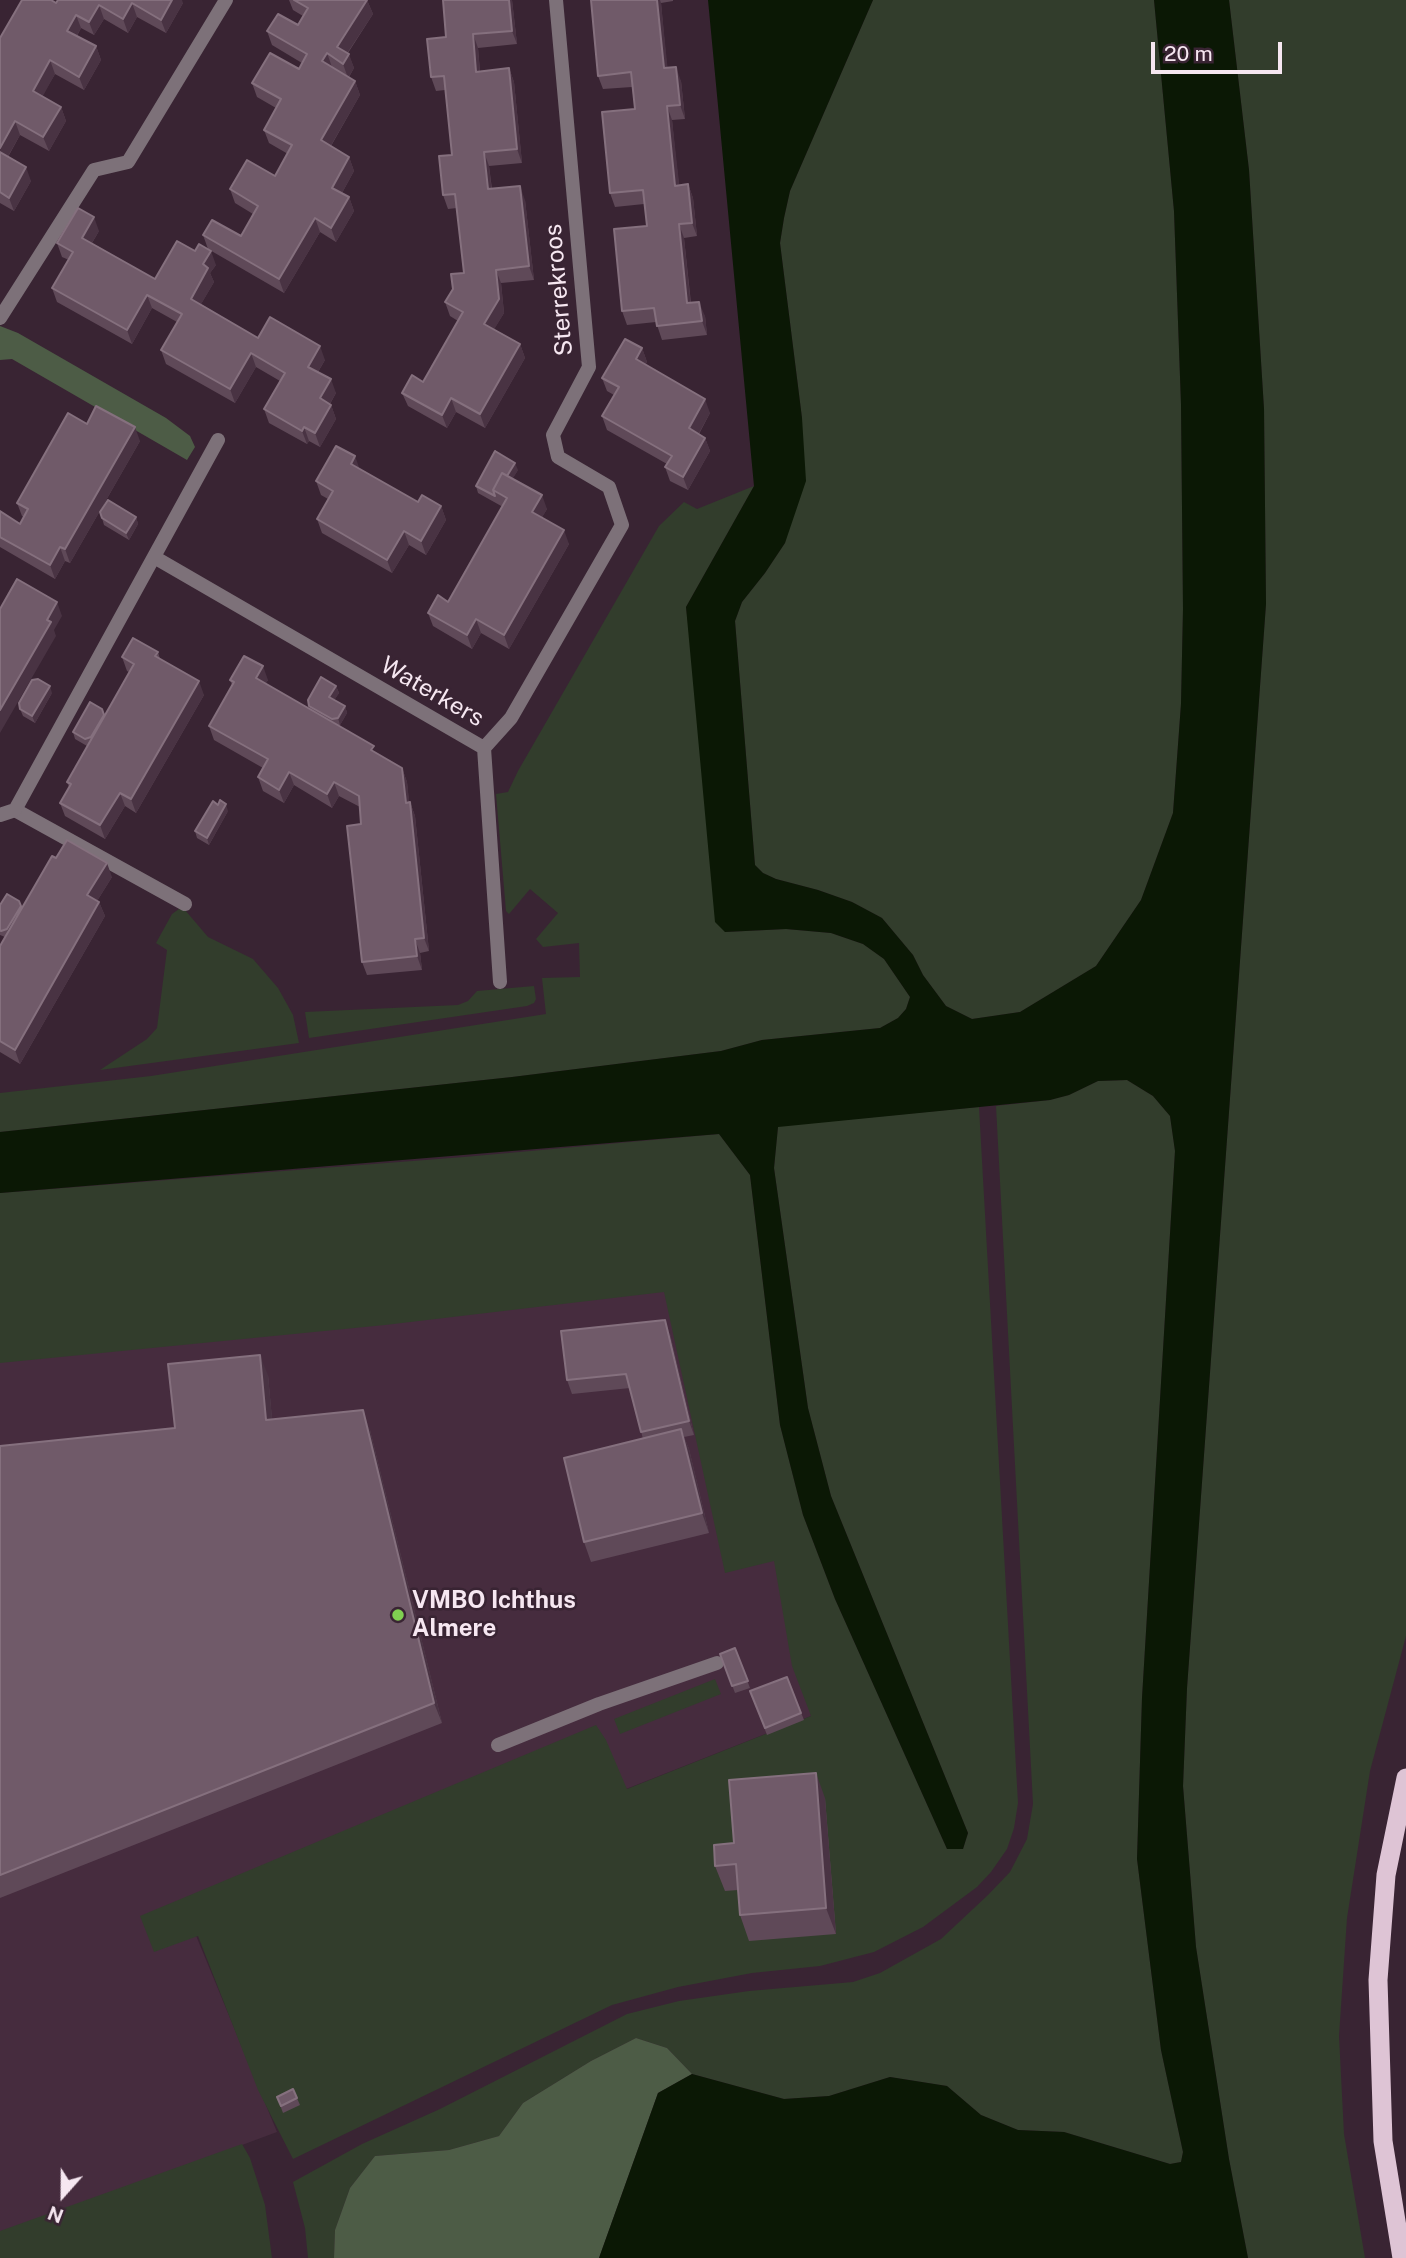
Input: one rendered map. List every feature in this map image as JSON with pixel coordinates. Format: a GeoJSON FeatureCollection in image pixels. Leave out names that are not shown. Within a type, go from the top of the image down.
{"type":"FeatureCollection","features":[{"type":"Feature","properties":{"kind":"highway"},"geometry":{"type":"LineString","coordinates":[[1402,2258],[1383,2141],[1378,1980],[1386,1875],[1406,1778]]}},
{"type":"Feature","properties":{"kind":"street"},"geometry":{"type":"LineString","coordinates":[[0,317],[94,170],[128,162],[226,0]]}},
{"type":"Feature","properties":{"kind":"street","name":"Sterrekroos"},"geometry":{"type":"LineString","coordinates":[[484,748],[511,718],[622,524],[609,487],[558,457],[553,435],[589,367],[556,0]]}},
{"type":"Feature","properties":{"kind":"street"},"geometry":{"type":"LineString","coordinates":[[0,815],[15,810],[218,440]]}},
{"type":"Feature","properties":{"kind":"street","name":"Waterkers"},"geometry":{"type":"LineString","coordinates":[[155,557],[484,748],[500,982]]}},
{"type":"Feature","properties":{"kind":"street"},"geometry":{"type":"LineString","coordinates":[[15,810],[185,904]]}},
{"type":"Feature","properties":{"kind":"street"},"geometry":{"type":"LineString","coordinates":[[498,1745],[599,1704],[717,1663]]}},
{"type":"Feature","properties":{"kind":"shaded area"},"geometry":{"type":"Polygon","coordinates":[[[708,0],[873,0],[790,191],[780,243],[802,418],[806,481],[785,543],[742,602],[735,621],[755,865],[763,873],[776,879],[852,902],[882,918],[913,955],[923,975],[946,1006],[972,1019],[1020,1012],[1096,966],[1141,900],[1173,813],[1181,704],[1183,609],[1181,404],[1174,211],[1154,0],[1229,0],[1249,170],[1264,409],[1266,604],[1187,1688],[1183,1786],[1196,1947],[1229,2159],[1248,2258],[599,2258],[658,2093],[692,2074],[784,2099],[829,2096],[890,2077],[947,2086],[981,2115],[1018,2130],[1064,2132],[1170,2164],[1181,2162],[1183,2152],[1161,2050],[1137,1859],[1142,1698],[1175,1151],[1170,1116],[1153,1096],[1127,1080],[1098,1081],[1069,1095],[1050,1100],[778,1127],[774,1168],[808,1408],[831,1496],[968,1833],[963,1849],[947,1849],[835,1599],[803,1515],[780,1425],[750,1175],[719,1134],[0,1193],[0,1132],[512,1077],[721,1051],[762,1040],[880,1028],[898,1018],[906,1009],[910,997],[884,959],[863,944],[831,933],[786,929],[725,932],[715,922],[686,607],[754,486],[708,0]]]}},
{"type":"Feature","properties":{"kind":"shaded area"},"geometry":{"type":"Polygon","coordinates":[[[873,0],[1154,0],[1174,211],[1181,404],[1183,609],[1181,704],[1173,813],[1141,900],[1096,966],[1020,1012],[972,1019],[946,1006],[923,975],[913,955],[882,918],[852,902],[776,879],[763,873],[755,865],[735,621],[742,602],[785,543],[802,418],[780,243],[790,191],[873,0]]]}},
{"type":"Feature","properties":{"kind":"shaded area"},"geometry":{"type":"Polygon","coordinates":[[[1229,0],[1406,0],[1406,1636],[1370,1771],[1347,1918],[1339,2036],[1344,2134],[1365,2258],[1248,2258],[1229,2159],[1196,1947],[1183,1786],[1187,1688],[1266,604],[1264,409],[1249,170],[1229,0]]]}},
{"type":"Feature","properties":{"kind":"shaded area"},"geometry":{"type":"Polygon","coordinates":[[[0,326],[18,333],[166,418],[190,436],[195,447],[187,460],[12,359],[0,360],[0,326]]]}},
{"type":"Feature","properties":{"kind":"shaded area"},"geometry":{"type":"Polygon","coordinates":[[[754,486],[686,607],[725,932],[786,929],[831,933],[863,944],[884,959],[910,997],[906,1009],[898,1018],[880,1028],[762,1040],[721,1051],[512,1077],[0,1132],[0,1093],[151,1076],[546,1014],[542,978],[580,977],[579,943],[543,947],[536,939],[558,913],[530,889],[509,914],[506,911],[496,794],[508,792],[659,526],[684,502],[697,509],[754,486]]]}},
{"type":"Feature","properties":{"kind":"shaded area"},"geometry":{"type":"Polygon","coordinates":[[[179,909],[185,910],[208,937],[253,959],[278,988],[293,1015],[299,1043],[100,1070],[147,1039],[157,1028],[167,950],[156,943],[172,914],[179,909]]]}},
{"type":"Feature","properties":{"kind":"shaded area"},"geometry":{"type":"Polygon","coordinates":[[[534,986],[536,999],[527,1006],[309,1038],[305,1012],[458,1005],[468,1001],[477,991],[534,986]]]}},
{"type":"Feature","properties":{"kind":"shaded area"},"geometry":{"type":"Polygon","coordinates":[[[1127,1080],[1153,1096],[1170,1116],[1175,1151],[1142,1698],[1137,1859],[1161,2050],[1183,2152],[1181,2162],[1170,2164],[1064,2132],[1018,2130],[981,2115],[947,2086],[890,2077],[829,2096],[784,2099],[692,2074],[667,2048],[636,2038],[591,2061],[523,2103],[499,2136],[449,2150],[375,2156],[350,2188],[335,2230],[334,2258],[308,2258],[305,2228],[293,2182],[362,2144],[440,2109],[627,2014],[679,2001],[749,1991],[853,1982],[880,1973],[941,1939],[1010,1872],[1027,1839],[1033,1804],[996,1106],[1050,1100],[1069,1095],[1098,1081],[1127,1080]]]}},
{"type":"Feature","properties":{"kind":"shaded area"},"geometry":{"type":"Polygon","coordinates":[[[979,1107],[1018,1803],[1007,1849],[977,1887],[923,1927],[874,1952],[820,1966],[752,1973],[678,1987],[612,2005],[293,2159],[258,2090],[198,1936],[154,1952],[140,1916],[596,1725],[606,1740],[627,1789],[811,1716],[792,1666],[774,1561],[725,1573],[664,1292],[385,1325],[0,1363],[0,1193],[719,1134],[750,1175],[780,1425],[803,1515],[835,1599],[947,1849],[963,1849],[968,1833],[831,1496],[808,1408],[774,1168],[778,1126],[979,1107]]]}},
{"type":"Feature","properties":{"kind":"shaded area","name":"VMBO Ichthus Almere"},"geometry":{"type":"Polygon","coordinates":[[[720,1182],[811,1716],[626,1789],[183,1904],[277,2132],[0,2235],[0,1248],[720,1182]]]}},
{"type":"Feature","properties":{"kind":"shaded area"},"geometry":{"type":"Polygon","coordinates":[[[715,1679],[721,1694],[620,1734],[614,1719],[715,1679]]]}},
{"type":"Feature","properties":{"kind":"shaded area"},"geometry":{"type":"Polygon","coordinates":[[[636,2038],[667,2048],[692,2074],[658,2093],[599,2258],[334,2258],[335,2230],[350,2188],[375,2156],[449,2150],[499,2136],[523,2103],[591,2061],[636,2038]]]}},
{"type":"Feature","properties":{"kind":"shaded area"},"geometry":{"type":"Polygon","coordinates":[[[242,2144],[250,2158],[265,2205],[272,2258],[0,2258],[0,2231],[242,2144]]]}},
{"type":"Feature","properties":{"kind":"building"},"geometry":{"type":"Polygon","coordinates":[[[22,0],[51,0],[56,3],[58,0],[172,0],[161,20],[132,3],[123,19],[99,5],[89,22],[76,15],[67,31],[96,46],[79,77],[50,60],[33,91],[61,107],[43,137],[15,121],[0,148],[0,38],[22,0]]]}},
{"type":"Feature","properties":{"kind":"building"},"geometry":{"type":"Polygon","coordinates":[[[294,0],[367,0],[337,47],[349,54],[343,64],[327,53],[322,61],[355,81],[321,140],[349,157],[332,188],[349,197],[331,228],[315,218],[279,279],[203,235],[212,220],[241,236],[258,206],[230,189],[247,160],[275,176],[292,145],[264,130],[281,99],[252,83],[270,53],[299,69],[307,54],[267,31],[278,14],[298,25],[308,8],[294,0]]]}},
{"type":"Feature","properties":{"kind":"building"},"geometry":{"type":"Polygon","coordinates":[[[443,0],[509,0],[512,31],[473,34],[476,72],[509,68],[517,149],[484,152],[488,189],[520,186],[529,266],[496,270],[499,299],[484,324],[520,344],[480,414],[451,398],[442,415],[402,393],[412,375],[423,382],[463,312],[445,302],[453,289],[451,274],[464,273],[455,194],[443,195],[439,156],[452,155],[444,76],[431,77],[427,39],[446,37],[443,0]]]}},
{"type":"Feature","properties":{"kind":"building"},"geometry":{"type":"Polygon","coordinates":[[[591,0],[657,0],[664,68],[676,67],[680,105],[667,106],[675,186],[688,184],[692,223],[679,224],[687,303],[699,302],[702,321],[657,326],[654,308],[622,311],[614,229],[647,226],[643,190],[610,193],[602,112],[635,109],[631,72],[598,76],[591,0]]]}},
{"type":"Feature","properties":{"kind":"building"},"geometry":{"type":"Polygon","coordinates":[[[0,152],[26,167],[9,198],[0,192],[0,152]]]}},
{"type":"Feature","properties":{"kind":"building"},"geometry":{"type":"Polygon","coordinates":[[[78,208],[94,217],[82,238],[155,279],[177,241],[195,251],[199,244],[211,251],[203,264],[208,268],[191,299],[258,338],[270,317],[320,346],[308,367],[331,379],[320,398],[331,405],[315,433],[304,427],[302,431],[264,409],[285,373],[251,353],[230,389],[161,350],[182,314],[147,295],[127,330],[52,288],[73,252],[57,243],[78,208]]]}},
{"type":"Feature","properties":{"kind":"building"},"geometry":{"type":"Polygon","coordinates":[[[625,339],[642,348],[636,359],[705,399],[689,428],[705,438],[683,477],[665,467],[672,456],[602,416],[619,387],[602,378],[625,339]]]}},
{"type":"Feature","properties":{"kind":"building"},"geometry":{"type":"Polygon","coordinates":[[[96,406],[135,427],[65,549],[60,547],[50,565],[0,537],[0,511],[20,524],[28,509],[17,503],[68,413],[87,424],[96,406]]]}},
{"type":"Feature","properties":{"kind":"building"},"geometry":{"type":"Polygon","coordinates":[[[336,446],[355,456],[351,464],[418,502],[422,495],[441,506],[421,541],[404,531],[387,560],[317,519],[333,491],[316,481],[336,446]]]}},
{"type":"Feature","properties":{"kind":"building"},"geometry":{"type":"Polygon","coordinates":[[[495,451],[515,463],[507,476],[502,473],[493,490],[495,496],[476,486],[495,451]]]}},
{"type":"Feature","properties":{"kind":"building"},"geometry":{"type":"Polygon","coordinates":[[[502,473],[542,495],[532,512],[564,530],[504,635],[476,619],[467,635],[428,613],[438,595],[448,602],[507,498],[493,490],[502,473]]]}},
{"type":"Feature","properties":{"kind":"building"},"geometry":{"type":"Polygon","coordinates":[[[108,500],[136,517],[126,533],[102,518],[100,512],[108,500]]]}},
{"type":"Feature","properties":{"kind":"building"},"geometry":{"type":"Polygon","coordinates":[[[17,579],[57,602],[47,620],[51,622],[0,710],[0,609],[17,579]]]}},
{"type":"Feature","properties":{"kind":"building"},"geometry":{"type":"Polygon","coordinates":[[[133,638],[158,652],[155,656],[199,681],[131,799],[120,793],[100,825],[60,803],[71,784],[67,782],[134,664],[122,657],[133,638]]]}},
{"type":"Feature","properties":{"kind":"building"},"geometry":{"type":"Polygon","coordinates":[[[244,656],[263,666],[256,678],[374,746],[371,750],[402,768],[406,803],[410,802],[424,938],[415,939],[417,956],[362,962],[347,826],[361,824],[359,796],[334,782],[327,794],[289,772],[279,790],[258,777],[268,759],[209,726],[234,682],[230,680],[244,656]]]}},
{"type":"Feature","properties":{"kind":"building"},"geometry":{"type":"Polygon","coordinates":[[[321,677],[336,686],[329,697],[345,706],[338,718],[332,719],[309,706],[308,700],[321,677]]]}},
{"type":"Feature","properties":{"kind":"building"},"geometry":{"type":"Polygon","coordinates":[[[38,679],[50,686],[32,716],[20,709],[19,703],[32,680],[38,679]]]}},
{"type":"Feature","properties":{"kind":"building"},"geometry":{"type":"Polygon","coordinates":[[[90,702],[102,709],[104,715],[91,737],[85,739],[73,732],[90,702]]]}},
{"type":"Feature","properties":{"kind":"building"},"geometry":{"type":"Polygon","coordinates":[[[220,800],[226,804],[207,838],[195,831],[213,801],[218,805],[220,800]]]}},
{"type":"Feature","properties":{"kind":"building"},"geometry":{"type":"Polygon","coordinates":[[[67,840],[107,863],[87,895],[99,902],[15,1050],[0,1041],[0,946],[52,856],[56,858],[67,840]]]}},
{"type":"Feature","properties":{"kind":"building"},"geometry":{"type":"Polygon","coordinates":[[[7,894],[19,901],[21,906],[7,929],[1,931],[0,905],[7,894]]]}},
{"type":"Feature","properties":{"kind":"building"},"geometry":{"type":"Polygon","coordinates":[[[665,1320],[689,1421],[641,1432],[626,1374],[567,1380],[561,1331],[665,1320]]]}},
{"type":"Feature","properties":{"kind":"building"},"geometry":{"type":"Polygon","coordinates":[[[260,1355],[266,1420],[363,1410],[434,1703],[0,1875],[0,1446],[175,1428],[168,1364],[260,1355]]]}},
{"type":"Feature","properties":{"kind":"building"},"geometry":{"type":"Polygon","coordinates":[[[681,1429],[702,1513],[584,1542],[564,1458],[681,1429]]]}},
{"type":"Feature","properties":{"kind":"building"},"geometry":{"type":"Polygon","coordinates":[[[735,1648],[748,1681],[732,1686],[720,1654],[735,1648]]]}},
{"type":"Feature","properties":{"kind":"building"},"geometry":{"type":"Polygon","coordinates":[[[787,1677],[801,1713],[765,1728],[750,1691],[787,1677]]]}},
{"type":"Feature","properties":{"kind":"building"},"geometry":{"type":"Polygon","coordinates":[[[816,1773],[826,1908],[740,1915],[736,1864],[715,1866],[714,1845],[734,1843],[729,1780],[816,1773]]]}},
{"type":"Feature","properties":{"kind":"building"},"geometry":{"type":"Polygon","coordinates":[[[293,2089],[297,2098],[281,2106],[277,2097],[293,2089]]]}},
{"type":"Feature","properties":{"kind":"place","name":"VMBO Ichthus Almere"},"geometry":{"type":"Point","coordinates":[398,1615]}}]}
